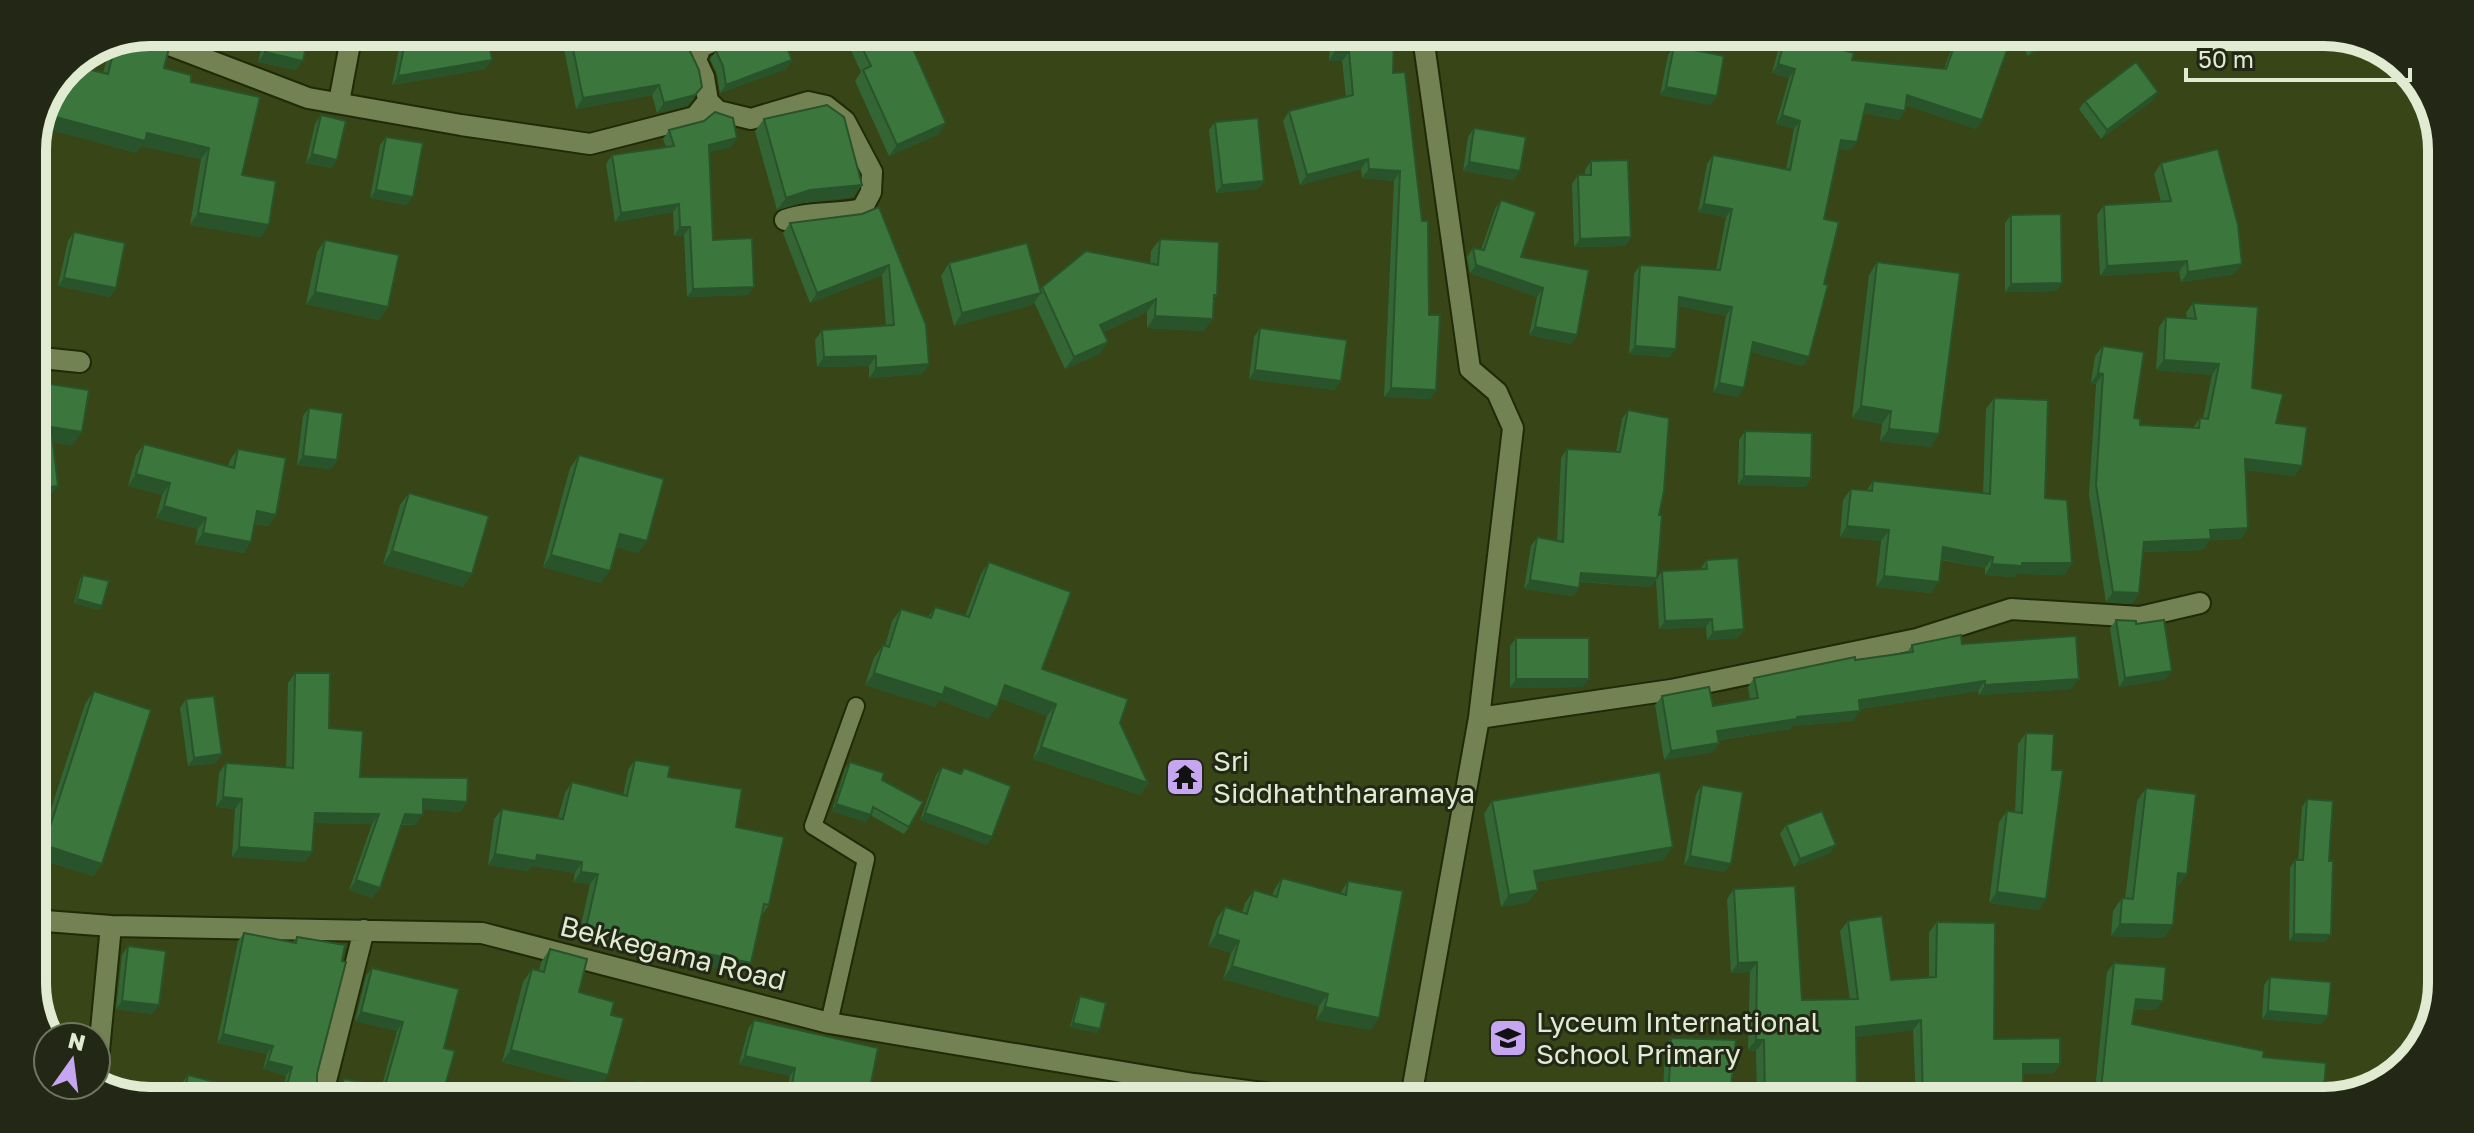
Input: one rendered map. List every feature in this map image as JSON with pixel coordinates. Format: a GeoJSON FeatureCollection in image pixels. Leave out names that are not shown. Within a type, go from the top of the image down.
{"type":"FeatureCollection","features":[{"type":"Feature","properties":{"kind":"street"},"geometry":{"type":"LineString","coordinates":[[172,46],[308,98],[590,144],[695,117],[708,101]]}},
{"type":"Feature","properties":{"kind":"street"},"geometry":{"type":"LineString","coordinates":[[339,102],[350,46]]}},
{"type":"Feature","properties":{"kind":"street"},"geometry":{"type":"LineString","coordinates":[[703,46],[696,60],[704,77],[708,101],[718,111],[751,119],[808,102],[826,106],[845,121],[872,172],[871,192],[862,209],[796,216],[785,220]]}},
{"type":"Feature","properties":{"kind":"street"},"geometry":{"type":"LineString","coordinates":[[1413,1087],[1479,718],[1513,428],[1497,392],[1470,369],[1424,46]]}},
{"type":"Feature","properties":{"kind":"street"},"geometry":{"type":"LineString","coordinates":[[46,358],[80,362]]}},
{"type":"Feature","properties":{"kind":"street"},"geometry":{"type":"LineString","coordinates":[[1479,718],[1632,697],[1717,680],[1917,639],[2011,609],[2140,617],[2200,603]]}},
{"type":"Feature","properties":{"kind":"street","name":"Bekkegama Road"},"geometry":{"type":"LineString","coordinates":[[46,921],[111,926],[482,933],[829,1023],[1177,1087]]}},
{"type":"Feature","properties":{"kind":"street"},"geometry":{"type":"LineString","coordinates":[[102,1021],[111,926]]}},
{"type":"Feature","properties":{"kind":"street"},"geometry":{"type":"LineString","coordinates":[[325,1087],[364,930]]}},
{"type":"Feature","properties":{"kind":"lane"},"geometry":{"type":"LineString","coordinates":[[829,1023],[866,859],[813,826],[856,706]]}},
{"type":"Feature","properties":{"kind":"building"},"geometry":{"type":"Polygon","coordinates":[[[170,46],[164,68],[191,75],[191,82],[260,97],[242,175],[276,181],[269,225],[198,213],[209,148],[147,133],[145,141],[52,116],[76,76],[86,69],[108,74],[113,53],[130,48],[170,46]]]}},
{"type":"Feature","properties":{"kind":"building"},"geometry":{"type":"Polygon","coordinates":[[[266,46],[306,46],[303,61],[265,52],[266,46]]]}},
{"type":"Feature","properties":{"kind":"building"},"geometry":{"type":"Polygon","coordinates":[[[404,46],[490,46],[492,60],[398,76],[404,46]]]}},
{"type":"Feature","properties":{"kind":"building"},"geometry":{"type":"Polygon","coordinates":[[[572,46],[691,46],[702,87],[695,95],[664,103],[659,85],[583,98],[572,46]]]}},
{"type":"Feature","properties":{"kind":"building"},"geometry":{"type":"Polygon","coordinates":[[[725,46],[786,46],[792,60],[726,85],[723,66],[716,51],[725,46]]]}},
{"type":"Feature","properties":{"kind":"building"},"geometry":{"type":"Polygon","coordinates":[[[861,46],[912,46],[946,123],[897,145],[863,70],[871,66],[861,46]]]}},
{"type":"Feature","properties":{"kind":"building"},"geometry":{"type":"Polygon","coordinates":[[[1335,46],[1394,46],[1393,73],[1405,72],[1422,221],[1428,221],[1429,315],[1440,315],[1436,390],[1391,388],[1400,171],[1369,169],[1368,159],[1307,175],[1289,111],[1353,95],[1349,52],[1335,51],[1335,46]]]}},
{"type":"Feature","properties":{"kind":"building"},"geometry":{"type":"Polygon","coordinates":[[[1674,46],[1724,56],[1717,96],[1666,87],[1674,46]]]}},
{"type":"Feature","properties":{"kind":"building"},"geometry":{"type":"Polygon","coordinates":[[[1783,46],[1830,46],[1854,53],[1852,60],[1946,69],[1954,46],[1995,46],[2007,50],[1982,120],[1907,95],[1905,111],[1866,104],[1857,142],[1841,140],[1824,219],[1839,222],[1824,284],[1828,285],[1809,357],[1753,342],[1744,388],[1719,383],[1732,307],[1679,297],[1676,349],[1635,346],[1640,265],[1720,270],[1732,209],[1704,204],[1713,155],[1790,170],[1800,121],[1782,115],[1795,69],[1778,64],[1783,46]]]}},
{"type":"Feature","properties":{"kind":"building"},"geometry":{"type":"Polygon","coordinates":[[[2136,62],[2158,92],[2107,130],[2085,101],[2136,62]]]}},
{"type":"Feature","properties":{"kind":"building"},"geometry":{"type":"Polygon","coordinates":[[[827,105],[844,117],[862,185],[810,190],[786,198],[764,119],[827,105]]]}},
{"type":"Feature","properties":{"kind":"building"},"geometry":{"type":"Polygon","coordinates":[[[715,112],[733,118],[737,138],[709,145],[713,240],[752,238],[754,287],[693,289],[690,227],[680,227],[679,204],[621,213],[612,155],[674,146],[669,130],[704,121],[715,112]]]}},
{"type":"Feature","properties":{"kind":"building"},"geometry":{"type":"Polygon","coordinates":[[[321,115],[346,121],[337,160],[312,154],[321,115]]]}},
{"type":"Feature","properties":{"kind":"building"},"geometry":{"type":"Polygon","coordinates":[[[1258,118],[1264,181],[1222,185],[1215,122],[1258,118]]]}},
{"type":"Feature","properties":{"kind":"building"},"geometry":{"type":"Polygon","coordinates":[[[1474,128],[1526,137],[1520,171],[1469,162],[1474,128]]]}},
{"type":"Feature","properties":{"kind":"building"},"geometry":{"type":"Polygon","coordinates":[[[386,137],[423,143],[413,197],[376,190],[386,137]]]}},
{"type":"Feature","properties":{"kind":"building"},"geometry":{"type":"Polygon","coordinates":[[[2218,149],[2238,225],[2242,264],[2188,272],[2187,261],[2107,266],[2104,205],[2171,201],[2161,163],[2218,149]]]}},
{"type":"Feature","properties":{"kind":"building"},"geometry":{"type":"Polygon","coordinates":[[[1628,160],[1631,237],[1580,239],[1578,175],[1591,175],[1591,161],[1628,160]]]}},
{"type":"Feature","properties":{"kind":"building"},"geometry":{"type":"Polygon","coordinates":[[[1501,200],[1536,212],[1521,257],[1589,270],[1577,335],[1535,327],[1543,288],[1476,265],[1473,248],[1484,250],[1501,200]]]}},
{"type":"Feature","properties":{"kind":"building"},"geometry":{"type":"Polygon","coordinates":[[[879,207],[926,325],[929,364],[876,368],[876,356],[824,357],[822,330],[894,325],[889,265],[817,293],[790,223],[862,214],[879,207]]]}},
{"type":"Feature","properties":{"kind":"building"},"geometry":{"type":"Polygon","coordinates":[[[2061,214],[2062,283],[2011,284],[2011,215],[2061,214]]]}},
{"type":"Feature","properties":{"kind":"building"},"geometry":{"type":"Polygon","coordinates":[[[74,232],[125,243],[116,288],[64,278],[74,232]]]}},
{"type":"Feature","properties":{"kind":"building"},"geometry":{"type":"Polygon","coordinates":[[[1160,239],[1219,242],[1213,319],[1155,316],[1156,299],[1100,325],[1108,342],[1074,357],[1042,287],[1086,251],[1158,265],[1160,239]]]}},
{"type":"Feature","properties":{"kind":"building"},"geometry":{"type":"Polygon","coordinates":[[[325,240],[399,255],[388,307],[315,292],[325,240]]]}},
{"type":"Feature","properties":{"kind":"building"},"geometry":{"type":"Polygon","coordinates":[[[1027,243],[1041,293],[962,313],[949,263],[1027,243]]]}},
{"type":"Feature","properties":{"kind":"building"},"geometry":{"type":"Polygon","coordinates":[[[1877,262],[1960,273],[1939,434],[1889,429],[1891,411],[1861,406],[1877,262]]]}},
{"type":"Feature","properties":{"kind":"building"},"geometry":{"type":"Polygon","coordinates":[[[2193,303],[2258,307],[2252,388],[2283,394],[2276,423],[2307,427],[2302,466],[2245,459],[2248,528],[2210,530],[2211,539],[2144,542],[2139,593],[2113,592],[2096,485],[2103,374],[2098,373],[2103,346],[2144,352],[2134,418],[2140,419],[2140,425],[2199,428],[2200,418],[2208,419],[2219,364],[2164,360],[2166,317],[2196,319],[2193,303]]]}},
{"type":"Feature","properties":{"kind":"building"},"geometry":{"type":"Polygon","coordinates":[[[1260,328],[1347,340],[1341,381],[1255,370],[1260,328]]]}},
{"type":"Feature","properties":{"kind":"building"},"geometry":{"type":"Polygon","coordinates":[[[46,384],[89,390],[82,432],[51,427],[58,486],[46,487],[46,384]]]}},
{"type":"Feature","properties":{"kind":"building"},"geometry":{"type":"Polygon","coordinates":[[[1994,398],[2048,400],[2045,498],[2067,500],[2072,563],[1992,564],[1993,557],[1943,547],[1939,582],[1884,576],[1889,530],[1847,526],[1851,489],[1872,491],[1873,481],[1990,494],[1994,398]]]}},
{"type":"Feature","properties":{"kind":"building"},"geometry":{"type":"Polygon","coordinates":[[[309,408],[343,413],[337,460],[303,456],[309,408]]]}},
{"type":"Feature","properties":{"kind":"building"},"geometry":{"type":"Polygon","coordinates":[[[1628,410],[1669,418],[1664,491],[1659,515],[1662,515],[1657,578],[1581,573],[1579,588],[1530,580],[1537,537],[1563,542],[1567,449],[1620,452],[1628,410]]]}},
{"type":"Feature","properties":{"kind":"building"},"geometry":{"type":"Polygon","coordinates":[[[1745,431],[1812,433],[1811,478],[1744,476],[1745,431]]]}},
{"type":"Feature","properties":{"kind":"building"},"geometry":{"type":"Polygon","coordinates":[[[144,444],[234,468],[238,449],[286,458],[276,515],[257,511],[251,542],[203,533],[206,518],[164,506],[170,483],[136,474],[144,444]]]}},
{"type":"Feature","properties":{"kind":"building"},"geometry":{"type":"Polygon","coordinates":[[[579,455],[664,479],[647,541],[620,534],[610,571],[551,555],[579,455]]]}},
{"type":"Feature","properties":{"kind":"building"},"geometry":{"type":"Polygon","coordinates":[[[409,493],[489,516],[472,574],[392,551],[409,493]]]}},
{"type":"Feature","properties":{"kind":"building"},"geometry":{"type":"Polygon","coordinates":[[[1738,558],[1744,629],[1713,632],[1712,619],[1665,621],[1662,571],[1707,569],[1706,560],[1738,558]]]}},
{"type":"Feature","properties":{"kind":"building"},"geometry":{"type":"Polygon","coordinates":[[[989,562],[1071,592],[1042,669],[1128,699],[1120,723],[1148,783],[1041,747],[1056,704],[1005,685],[997,707],[945,687],[943,695],[874,673],[883,645],[889,647],[901,609],[931,618],[935,607],[969,617],[989,562]]]}},
{"type":"Feature","properties":{"kind":"building"},"geometry":{"type":"Polygon","coordinates":[[[83,575],[109,581],[102,606],[77,599],[83,575]]]}},
{"type":"Feature","properties":{"kind":"building"},"geometry":{"type":"Polygon","coordinates":[[[2116,620],[2136,621],[2136,624],[2164,620],[2172,671],[2125,678],[2116,620]]]}},
{"type":"Feature","properties":{"kind":"building"},"geometry":{"type":"Polygon","coordinates":[[[1961,635],[1962,644],[2076,636],[2079,679],[1985,685],[1985,681],[1859,700],[1860,711],[1797,717],[1717,731],[1719,743],[1671,751],[1662,696],[1709,687],[1713,706],[1758,698],[1754,678],[1855,657],[1855,660],[1913,652],[1912,645],[1961,635]]]}},
{"type":"Feature","properties":{"kind":"building"},"geometry":{"type":"Polygon","coordinates":[[[1516,638],[1589,638],[1589,679],[1516,679],[1516,638]]]}},
{"type":"Feature","properties":{"kind":"building"},"geometry":{"type":"Polygon","coordinates":[[[295,673],[330,673],[329,728],[363,731],[360,777],[468,778],[467,802],[423,799],[423,815],[405,814],[380,888],[356,880],[379,814],[315,813],[312,852],[239,847],[242,799],[223,797],[226,763],[293,768],[295,673]]]}},
{"type":"Feature","properties":{"kind":"building"},"geometry":{"type":"Polygon","coordinates":[[[94,691],[151,710],[102,864],[46,846],[94,691]]]}},
{"type":"Feature","properties":{"kind":"building"},"geometry":{"type":"Polygon","coordinates":[[[214,696],[222,754],[194,758],[186,699],[214,696]]]}},
{"type":"Feature","properties":{"kind":"building"},"geometry":{"type":"Polygon","coordinates":[[[2026,733],[2054,734],[2052,770],[2063,770],[2046,899],[1997,892],[2007,811],[2022,813],[2026,733]]]}},
{"type":"Feature","properties":{"kind":"building"},"geometry":{"type":"Polygon","coordinates":[[[635,760],[670,766],[668,777],[742,789],[736,827],[784,837],[769,905],[764,904],[751,963],[586,928],[598,874],[581,872],[582,862],[537,855],[536,861],[495,854],[502,809],[563,819],[572,782],[627,796],[635,760]]]}},
{"type":"Feature","properties":{"kind":"building"},"geometry":{"type":"Polygon","coordinates":[[[850,762],[884,773],[882,780],[923,802],[909,827],[873,807],[871,815],[836,804],[850,762]]]}},
{"type":"Feature","properties":{"kind":"building"},"geometry":{"type":"Polygon","coordinates":[[[942,767],[961,774],[964,768],[1011,786],[992,837],[925,813],[942,767]]]}},
{"type":"Feature","properties":{"kind":"building"},"geometry":{"type":"Polygon","coordinates":[[[1660,772],[1673,847],[1534,871],[1538,890],[1509,895],[1492,801],[1660,772]]]}},
{"type":"Feature","properties":{"kind":"building"},"geometry":{"type":"Polygon","coordinates":[[[1702,785],[1743,792],[1731,864],[1690,856],[1702,785]]]}},
{"type":"Feature","properties":{"kind":"building"},"geometry":{"type":"Polygon","coordinates":[[[2146,788],[2196,794],[2187,874],[2178,873],[2173,925],[2120,924],[2122,898],[2133,899],[2146,788]]]}},
{"type":"Feature","properties":{"kind":"building"},"geometry":{"type":"Polygon","coordinates":[[[2307,799],[2333,801],[2329,861],[2333,861],[2331,935],[2294,934],[2295,860],[2303,860],[2307,799]]]}},
{"type":"Feature","properties":{"kind":"building"},"geometry":{"type":"Polygon","coordinates":[[[1822,811],[1836,845],[1800,859],[1786,825],[1822,811]]]}},
{"type":"Feature","properties":{"kind":"building"},"geometry":{"type":"Polygon","coordinates":[[[1282,878],[1346,895],[1348,881],[1403,891],[1379,1018],[1325,1007],[1328,994],[1232,966],[1239,941],[1217,934],[1225,907],[1247,914],[1254,890],[1277,897],[1282,878]]]}},
{"type":"Feature","properties":{"kind":"building"},"geometry":{"type":"Polygon","coordinates":[[[1795,886],[1802,1000],[1858,999],[1848,921],[1882,916],[1891,980],[1936,977],[1937,922],[1995,923],[1994,1039],[2060,1038],[2060,1064],[2023,1064],[2023,1087],[1923,1087],[1921,1020],[1856,1027],[1857,1087],[1765,1087],[1764,1040],[1756,1040],[1757,962],[1738,963],[1734,889],[1795,886]]]}},
{"type":"Feature","properties":{"kind":"building"},"geometry":{"type":"Polygon","coordinates":[[[244,933],[296,943],[297,937],[345,945],[342,961],[346,962],[317,1074],[317,1087],[287,1087],[292,1067],[268,1061],[273,1046],[223,1034],[244,933]]]}},
{"type":"Feature","properties":{"kind":"building"},"geometry":{"type":"Polygon","coordinates":[[[128,946],[166,951],[159,1005],[122,1001],[128,946]]]}},
{"type":"Feature","properties":{"kind":"building"},"geometry":{"type":"Polygon","coordinates":[[[550,949],[587,959],[579,992],[614,1002],[611,1015],[624,1018],[608,1075],[511,1050],[532,969],[544,972],[550,949]]]}},
{"type":"Feature","properties":{"kind":"building"},"geometry":{"type":"Polygon","coordinates":[[[2114,963],[2166,967],[2163,1001],[2136,999],[2132,1024],[2264,1051],[2263,1057],[2326,1063],[2324,1087],[2101,1087],[2114,963]]]}},
{"type":"Feature","properties":{"kind":"building"},"geometry":{"type":"Polygon","coordinates":[[[372,968],[459,989],[444,1048],[455,1051],[445,1087],[341,1087],[344,1079],[385,1086],[403,1022],[361,1012],[372,968]]]}},
{"type":"Feature","properties":{"kind":"building"},"geometry":{"type":"Polygon","coordinates":[[[2270,977],[2331,982],[2328,1016],[2268,1011],[2270,977]]]}},
{"type":"Feature","properties":{"kind":"building"},"geometry":{"type":"Polygon","coordinates":[[[1080,996],[1106,1003],[1100,1029],[1073,1023],[1080,996]]]}},
{"type":"Feature","properties":{"kind":"building"},"geometry":{"type":"Polygon","coordinates":[[[754,1020],[878,1048],[871,1083],[867,1087],[791,1087],[795,1068],[745,1056],[754,1020]]]}},
{"type":"Feature","properties":{"kind":"building"},"geometry":{"type":"Polygon","coordinates":[[[1671,1038],[1736,1040],[1731,1086],[1669,1084],[1671,1038]]]}},
{"type":"Feature","properties":{"kind":"building"},"geometry":{"type":"Polygon","coordinates":[[[188,1075],[219,1083],[218,1087],[185,1087],[188,1075]]]}},
{"type":"Feature","properties":{"kind":"building"},"geometry":{"type":"Polygon","coordinates":[[[114,1077],[149,1087],[113,1080],[114,1077]]]}},
{"type":"Feature","properties":{"kind":"building"},"geometry":{"type":"Polygon","coordinates":[[[637,1081],[663,1087],[636,1087],[637,1081]]]}},
{"type":"Feature","properties":{"kind":"place","name":"Sri Siddhaththaramaya"},"geometry":{"type":"Point","coordinates":[1185,777]}},
{"type":"Feature","properties":{"kind":"place","name":"Lyceum International School Primary"},"geometry":{"type":"Point","coordinates":[1508,1038]}}]}
